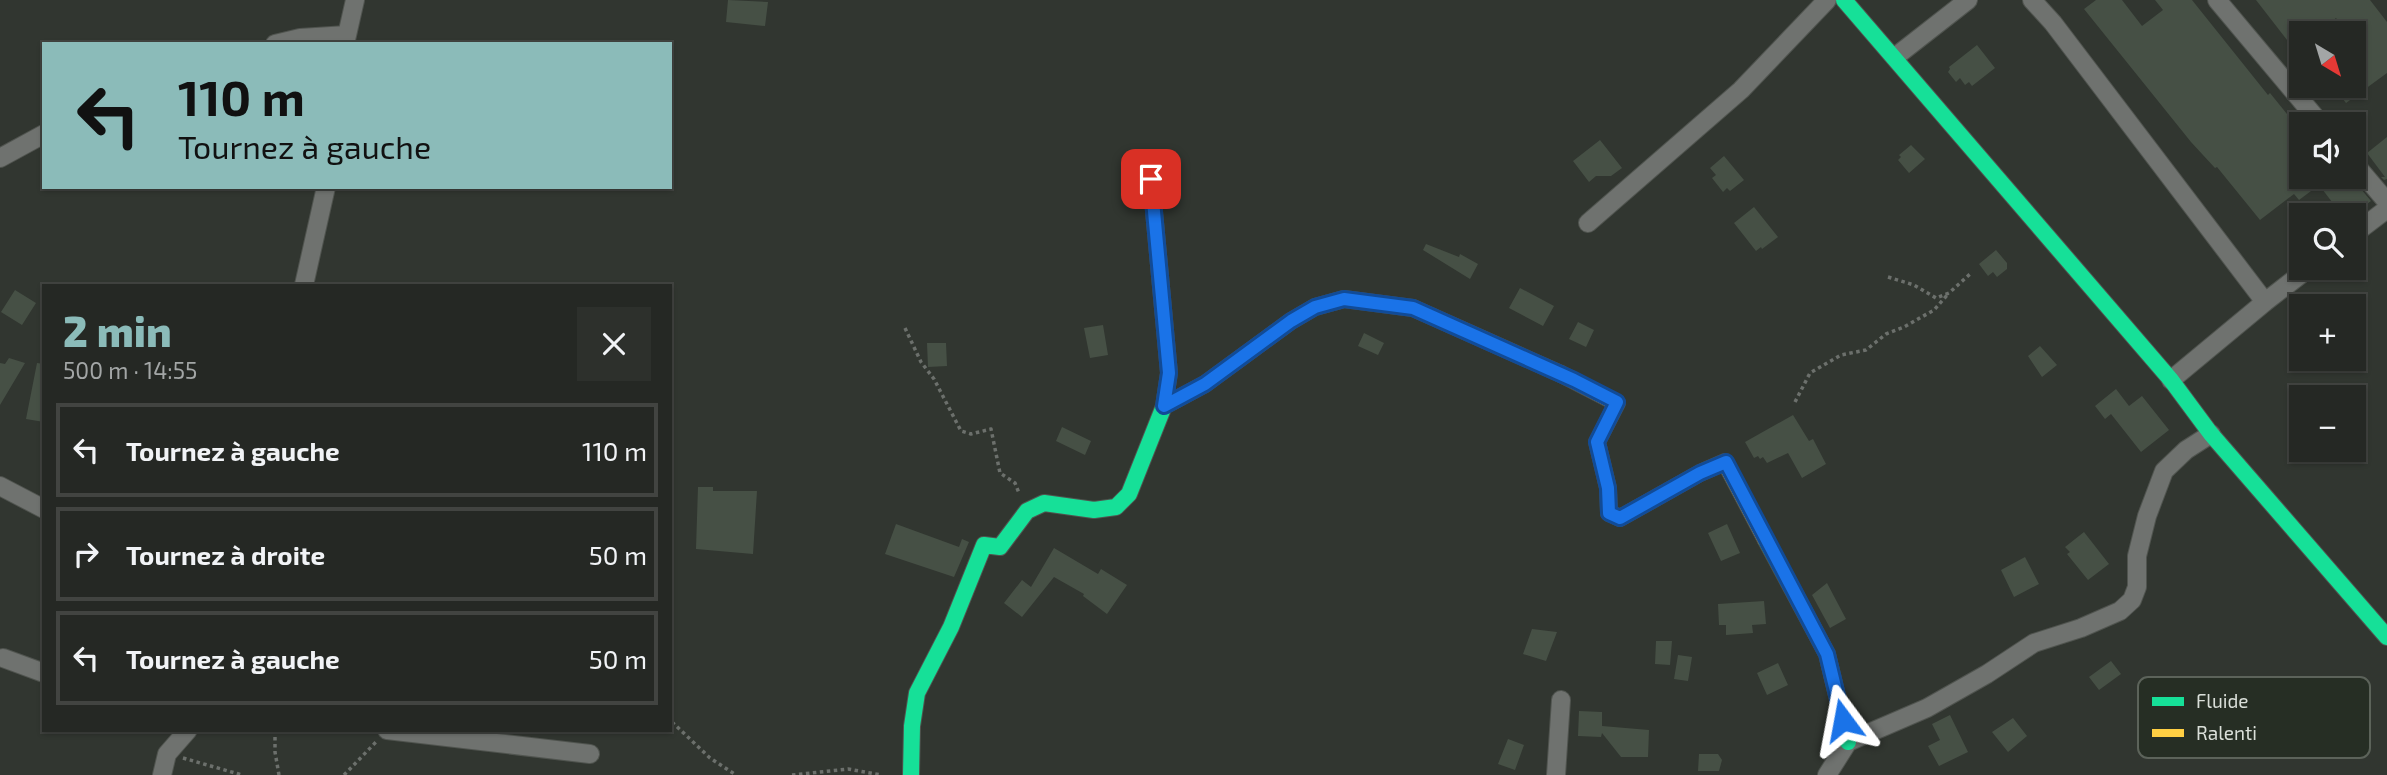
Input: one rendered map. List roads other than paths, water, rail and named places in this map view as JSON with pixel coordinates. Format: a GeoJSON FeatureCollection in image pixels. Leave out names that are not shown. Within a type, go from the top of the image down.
{"type":"FeatureCollection","features":[{"type":"Feature","properties":{"kind":"street"},"geometry":{"type":"LineString","coordinates":[[283,42],[300,38],[346,39],[355,0]]}},
{"type":"Feature","properties":{"kind":"street"},"geometry":{"type":"LineString","coordinates":[[1588,223],[1741,90],[1826,0]]}},
{"type":"Feature","properties":{"kind":"street"},"geometry":{"type":"LineString","coordinates":[[1844,0],[2171,380],[2211,434],[2387,637]]}},
{"type":"Feature","properties":{"kind":"street"},"geometry":{"type":"LineString","coordinates":[[1895,57],[1968,0]]}},
{"type":"Feature","properties":{"kind":"street"},"geometry":{"type":"LineString","coordinates":[[2032,0],[2053,23],[2264,302]]}},
{"type":"Feature","properties":{"kind":"street"},"geometry":{"type":"LineString","coordinates":[[2217,0],[2311,112]]}},
{"type":"Feature","properties":{"kind":"street"},"geometry":{"type":"LineString","coordinates":[[0,158],[42,135]]}},
{"type":"Feature","properties":{"kind":"street"},"geometry":{"type":"LineString","coordinates":[[2366,177],[2387,202]]}},
{"type":"Feature","properties":{"kind":"street"},"geometry":{"type":"LineString","coordinates":[[911,775],[912,726],[917,694],[951,627],[984,545],[1000,547],[1027,511],[1044,503],[1094,510],[1116,507],[1129,494],[1164,406],[1169,373],[1151,179]]}},
{"type":"Feature","properties":{"kind":"street"},"geometry":{"type":"LineString","coordinates":[[304,284],[326,189]]}},
{"type":"Feature","properties":{"kind":"street"},"geometry":{"type":"LineString","coordinates":[[2366,225],[2387,209]]}},
{"type":"Feature","properties":{"kind":"street"},"geometry":{"type":"LineString","coordinates":[[2171,380],[2293,280]]}},
{"type":"Feature","properties":{"kind":"street"},"geometry":{"type":"LineString","coordinates":[[1164,406],[1205,384],[1291,321],[1315,307],[1344,299],[1413,308],[1574,380],[1617,402],[1597,442],[1608,488],[1609,513],[1620,518],[1700,473],[1726,462],[1827,654],[1848,742]]}},
{"type":"Feature","properties":{"kind":"street"},"geometry":{"type":"LineString","coordinates":[[1827,775],[1848,742],[1927,708],[2034,643],[2081,628],[2120,611],[2132,600],[2137,587],[2137,556],[2147,516],[2164,471],[2186,450],[2211,434]]}},
{"type":"Feature","properties":{"kind":"street"},"geometry":{"type":"LineString","coordinates":[[0,486],[42,508]]}},
{"type":"Feature","properties":{"kind":"street"},"geometry":{"type":"LineString","coordinates":[[3,658],[42,672]]}},
{"type":"Feature","properties":{"kind":"street"},"geometry":{"type":"LineString","coordinates":[[1556,775],[1561,699]]}},
{"type":"Feature","properties":{"kind":"street"},"geometry":{"type":"LineString","coordinates":[[162,775],[167,754],[186,732]]}},
{"type":"Feature","properties":{"kind":"street"},"geometry":{"type":"LineString","coordinates":[[382,735],[590,754]]}}]}
